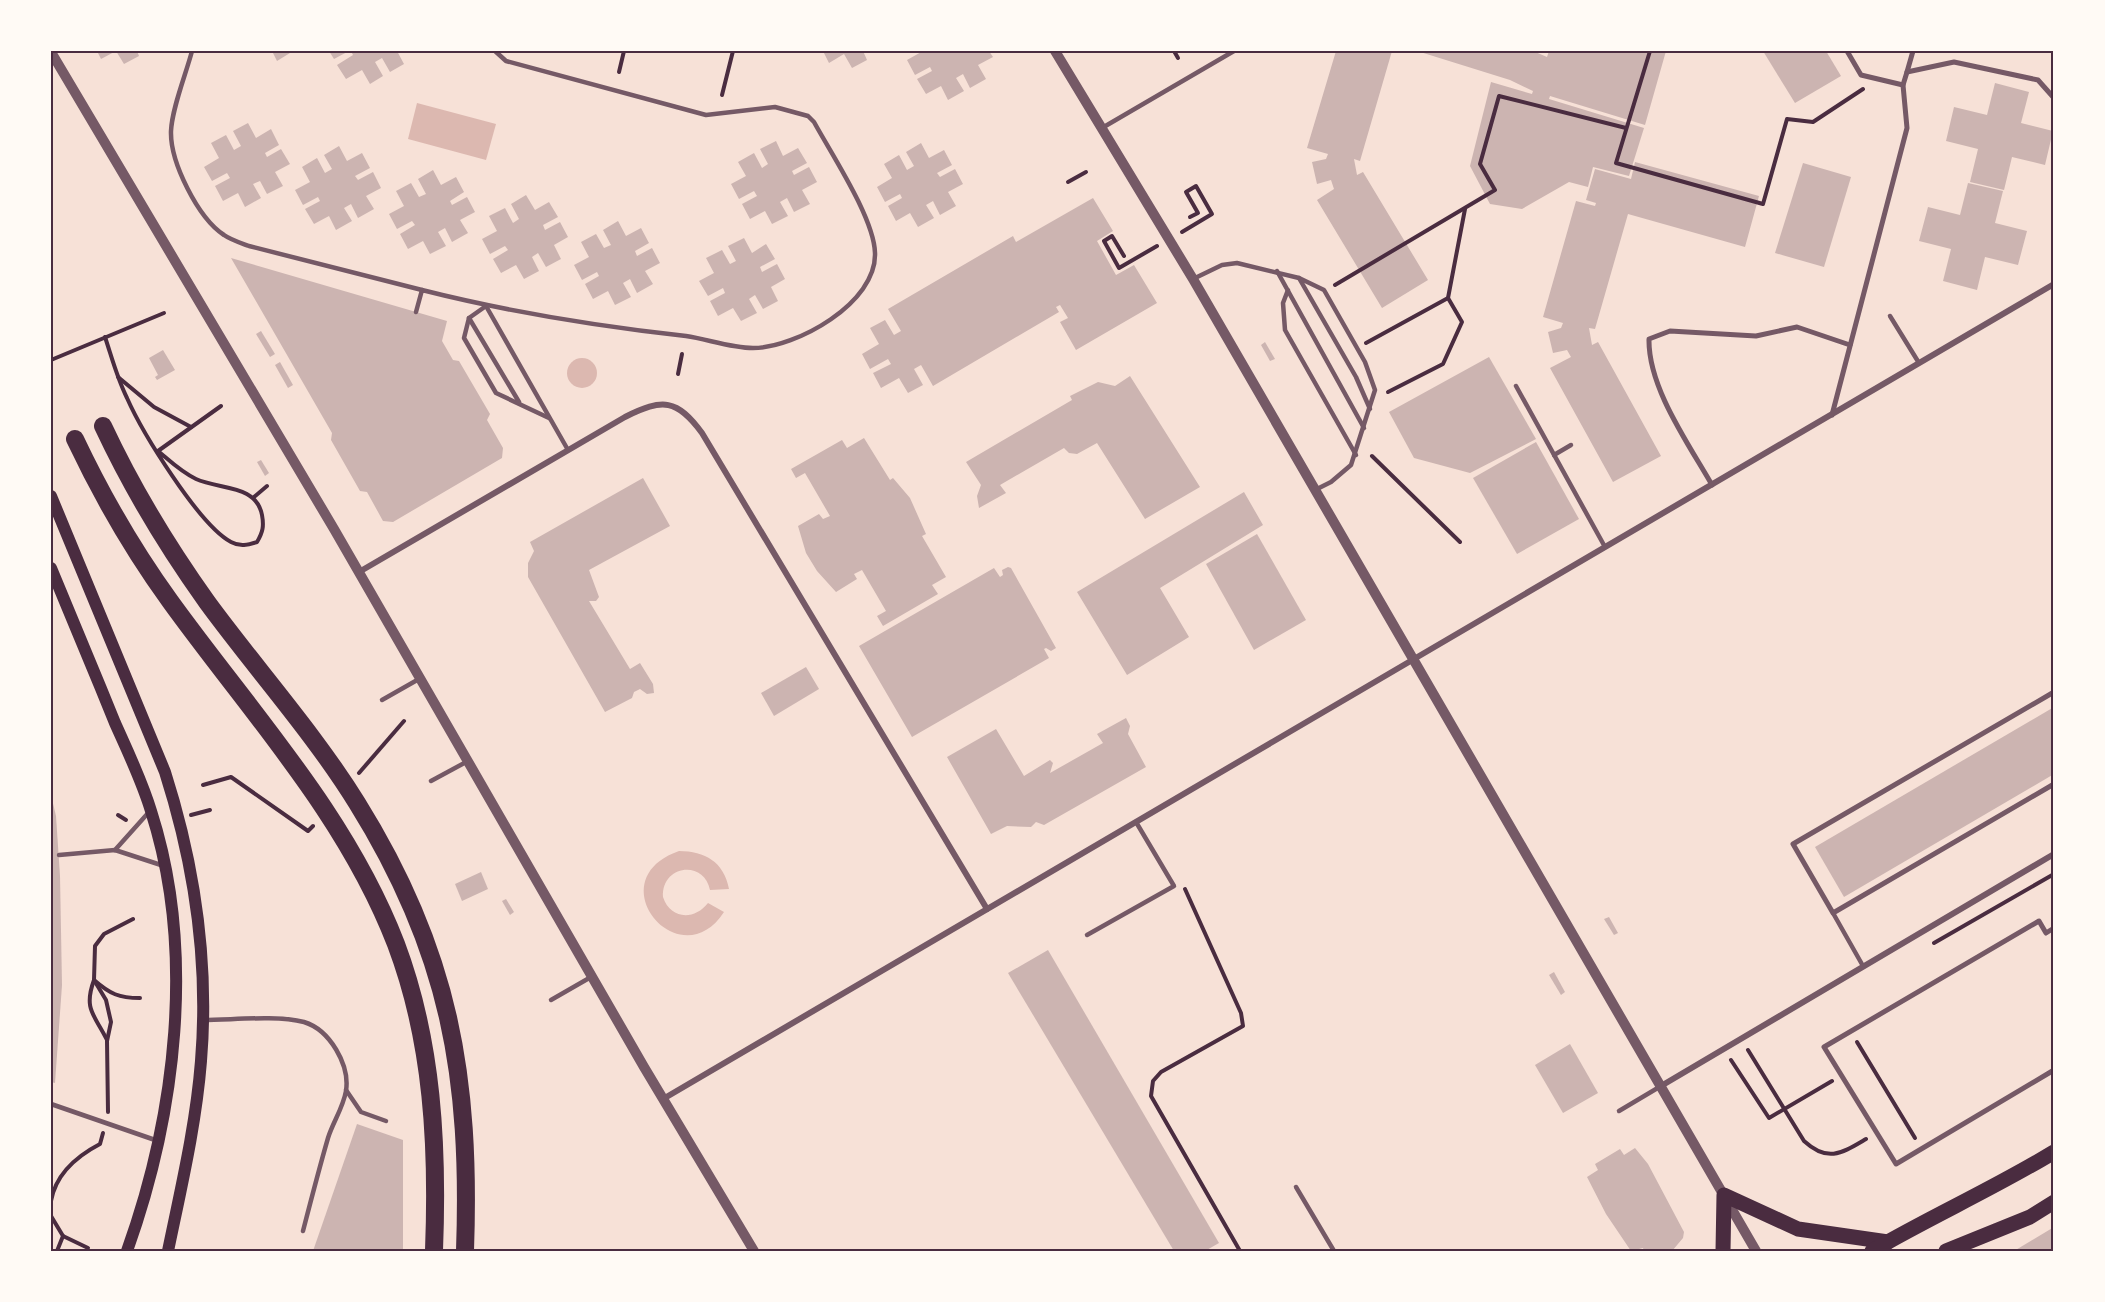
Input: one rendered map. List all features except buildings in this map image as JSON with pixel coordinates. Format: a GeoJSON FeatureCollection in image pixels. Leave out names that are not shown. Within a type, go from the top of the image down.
{"type":"FeatureCollection","features":[{"type":"Feature","properties":{"kind":"highway"},"geometry":{"type":"LineString","coordinates":[[103,426],[121,464],[167,543],[213,609],[336,770],[386,851],[407,893],[435,967],[458,1061],[465,1133],[465,1251]]}},
{"type":"Feature","properties":{"kind":"highway"},"geometry":{"type":"LineString","coordinates":[[75,439],[105,499],[144,564],[311,789],[357,862],[382,912],[410,987],[424,1051],[434,1131],[434,1251]]}},
{"type":"Feature","properties":{"kind":"main road"},"geometry":{"type":"LineString","coordinates":[[51,496],[153,743],[179,819],[194,892],[201,940],[203,1020],[201,1062],[190,1145],[168,1251]]}},
{"type":"Feature","properties":{"kind":"main road"},"geometry":{"type":"LineString","coordinates":[[51,568],[151,810],[166,866],[174,944],[172,1071],[159,1142],[143,1208],[127,1251]]}},
{"type":"Feature","properties":{"kind":"main road"},"geometry":{"type":"LineString","coordinates":[[1872,1251],[1935,1215],[2005,1182],[2054,1152]]}},
{"type":"Feature","properties":{"kind":"main road"},"geometry":{"type":"LineString","coordinates":[[1723,1251],[1724,1195],[1798,1228],[1888,1242]]}},
{"type":"Feature","properties":{"kind":"main road"},"geometry":{"type":"LineString","coordinates":[[1946,1251],[2030,1217],[2054,1203]]}},
{"type":"Feature","properties":{"kind":"street"},"geometry":{"type":"LineString","coordinates":[[51,51],[359,572],[663,1099],[754,1251]]}},
{"type":"Feature","properties":{"kind":"street"},"geometry":{"type":"LineString","coordinates":[[1055,51],[1193,279],[1756,1251]]}},
{"type":"Feature","properties":{"kind":"street"},"geometry":{"type":"LineString","coordinates":[[1847,51],[1861,75],[1902,86]]}},
{"type":"Feature","properties":{"kind":"street"},"geometry":{"type":"LineString","coordinates":[[1832,415],[1907,128],[1902,86],[1913,51]]}},
{"type":"Feature","properties":{"kind":"street"},"geometry":{"type":"LineString","coordinates":[[1907,72],[1954,62],[2038,80],[2054,98]]}},
{"type":"Feature","properties":{"kind":"street"},"geometry":{"type":"LineString","coordinates":[[663,1099],[2054,284]]}},
{"type":"Feature","properties":{"kind":"street"},"geometry":{"type":"LineString","coordinates":[[1712,484],[1658,385],[1649,359],[1649,339],[1670,331],[1756,336],[1797,327],[1850,345]]}},
{"type":"Feature","properties":{"kind":"street"},"geometry":{"type":"LineString","coordinates":[[359,572],[647,406],[668,405],[687,412],[702,433],[987,909]]}},
{"type":"Feature","properties":{"kind":"street"},"geometry":{"type":"LineString","coordinates":[[2054,692],[1793,844],[1833,913],[2054,784]]}},
{"type":"Feature","properties":{"kind":"street"},"geometry":{"type":"LineString","coordinates":[[1660,1086],[2054,854]]}},
{"type":"Feature","properties":{"kind":"street"},"geometry":{"type":"LineString","coordinates":[[2054,928],[2046,933],[2039,921],[1824,1047],[1896,1164],[2054,1070]]}},
{"type":"Feature","properties":{"kind":"street"},"geometry":{"type":"LineString","coordinates":[[51,1104],[159,1142]]}},
{"type":"Feature","properties":{"kind":"lane"},"geometry":{"type":"LineString","coordinates":[[192,51],[171,128],[172,147],[179,171],[205,216],[224,236],[249,246],[486,306],[595,325],[714,340],[752,348],[797,340],[830,320],[867,283],[875,260],[870,228],[814,122],[808,116],[775,107],[706,116],[506,62],[495,51]]}},
{"type":"Feature","properties":{"kind":"lane"},"geometry":{"type":"LineString","coordinates":[[1102,128],[1234,51]]}},
{"type":"Feature","properties":{"kind":"lane"},"geometry":{"type":"LineString","coordinates":[[1193,279],[1222,265],[1237,263],[1277,271],[1324,290],[1373,378],[1375,390],[1356,455],[1343,473],[1315,490]]}},
{"type":"Feature","properties":{"kind":"lane"},"geometry":{"type":"LineString","coordinates":[[1277,271],[1364,428]]}},
{"type":"Feature","properties":{"kind":"lane"},"geometry":{"type":"LineString","coordinates":[[1299,278],[1356,377],[1370,409]]}},
{"type":"Feature","properties":{"kind":"lane"},"geometry":{"type":"LineString","coordinates":[[416,312],[422,290]]}},
{"type":"Feature","properties":{"kind":"lane"},"geometry":{"type":"LineString","coordinates":[[1288,290],[1283,303],[1285,330],[1356,455]]}},
{"type":"Feature","properties":{"kind":"lane"},"geometry":{"type":"LineString","coordinates":[[486,306],[470,318],[464,338],[490,384],[502,398],[519,402],[549,418]]}},
{"type":"Feature","properties":{"kind":"lane"},"geometry":{"type":"LineString","coordinates":[[486,306],[568,450]]}},
{"type":"Feature","properties":{"kind":"lane"},"geometry":{"type":"LineString","coordinates":[[1890,316],[1919,363]]}},
{"type":"Feature","properties":{"kind":"lane"},"geometry":{"type":"LineString","coordinates":[[470,318],[519,402]]}},
{"type":"Feature","properties":{"kind":"lane"},"geometry":{"type":"LineString","coordinates":[[1516,386],[1605,547]]}},
{"type":"Feature","properties":{"kind":"lane"},"geometry":{"type":"LineString","coordinates":[[1554,455],[1571,445]]}},
{"type":"Feature","properties":{"kind":"lane"},"geometry":{"type":"LineString","coordinates":[[382,700],[421,678]]}},
{"type":"Feature","properties":{"kind":"lane"},"geometry":{"type":"LineString","coordinates":[[431,781],[468,761]]}},
{"type":"Feature","properties":{"kind":"lane"},"geometry":{"type":"LineString","coordinates":[[115,850],[151,810]]}},
{"type":"Feature","properties":{"kind":"lane"},"geometry":{"type":"LineString","coordinates":[[1087,935],[1174,886],[1137,822]]}},
{"type":"Feature","properties":{"kind":"lane"},"geometry":{"type":"LineString","coordinates":[[59,855],[115,850],[166,866]]}},
{"type":"Feature","properties":{"kind":"lane"},"geometry":{"type":"LineString","coordinates":[[1833,913],[1863,966]]}},
{"type":"Feature","properties":{"kind":"lane"},"geometry":{"type":"LineString","coordinates":[[551,1000],[593,976]]}},
{"type":"Feature","properties":{"kind":"lane"},"geometry":{"type":"LineString","coordinates":[[203,1020],[287,1019],[306,1023],[325,1035],[337,1051],[345,1069],[346,1090],[329,1136],[303,1231]]}},
{"type":"Feature","properties":{"kind":"lane"},"geometry":{"type":"LineString","coordinates":[[1618,1111],[1660,1086]]}},
{"type":"Feature","properties":{"kind":"lane"},"geometry":{"type":"LineString","coordinates":[[346,1090],[361,1112],[386,1121]]}},
{"type":"Feature","properties":{"kind":"lane"},"geometry":{"type":"LineString","coordinates":[[1296,1187],[1334,1251]]}},
{"type":"Feature","properties":{"kind":"path"},"geometry":{"type":"LineString","coordinates":[[619,72],[624,51]]}},
{"type":"Feature","properties":{"kind":"path"},"geometry":{"type":"LineString","coordinates":[[722,95],[733,51]]}},
{"type":"Feature","properties":{"kind":"path"},"geometry":{"type":"LineString","coordinates":[[1174,51],[1178,58]]}},
{"type":"Feature","properties":{"kind":"path"},"geometry":{"type":"LineString","coordinates":[[1650,51],[1616,163],[1763,204],[1787,119],[1813,122],[1878,79]]}},
{"type":"Feature","properties":{"kind":"path"},"geometry":{"type":"LineString","coordinates":[[1332,287],[1495,190],[1480,164],[1498,96],[1626,128]]}},
{"type":"Feature","properties":{"kind":"path"},"geometry":{"type":"LineString","coordinates":[[1068,182],[1086,172]]}},
{"type":"Feature","properties":{"kind":"path"},"geometry":{"type":"LineString","coordinates":[[1190,217],[1198,213],[1186,192],[1196,186],[1212,214]]}},
{"type":"Feature","properties":{"kind":"path"},"geometry":{"type":"LineString","coordinates":[[1388,392],[1443,364],[1462,322],[1448,298],[1464,209]]}},
{"type":"Feature","properties":{"kind":"path"},"geometry":{"type":"LineString","coordinates":[[1119,268],[1104,241],[1112,236],[1124,256]]}},
{"type":"Feature","properties":{"kind":"path"},"geometry":{"type":"LineString","coordinates":[[1365,343],[1448,298]]}},
{"type":"Feature","properties":{"kind":"path"},"geometry":{"type":"LineString","coordinates":[[51,360],[164,313]]}},
{"type":"Feature","properties":{"kind":"path"},"geometry":{"type":"LineString","coordinates":[[105,337],[127,400],[158,451],[199,512],[232,543],[245,546],[257,542],[264,531],[261,512],[254,497],[244,491],[218,487],[196,479],[179,469],[158,451]]}},
{"type":"Feature","properties":{"kind":"path"},"geometry":{"type":"LineString","coordinates":[[678,374],[682,354]]}},
{"type":"Feature","properties":{"kind":"path"},"geometry":{"type":"LineString","coordinates":[[117,376],[154,407],[191,427]]}},
{"type":"Feature","properties":{"kind":"path"},"geometry":{"type":"LineString","coordinates":[[158,451],[221,406]]}},
{"type":"Feature","properties":{"kind":"path"},"geometry":{"type":"LineString","coordinates":[[1372,456],[1460,542]]}},
{"type":"Feature","properties":{"kind":"path"},"geometry":{"type":"LineString","coordinates":[[254,497],[267,486]]}},
{"type":"Feature","properties":{"kind":"path"},"geometry":{"type":"LineString","coordinates":[[191,815],[210,810]]}},
{"type":"Feature","properties":{"kind":"path"},"geometry":{"type":"LineString","coordinates":[[118,815],[126,820]]}},
{"type":"Feature","properties":{"kind":"path"},"geometry":{"type":"LineString","coordinates":[[1184,886],[1241,1013],[1243,1026],[1161,1072],[1153,1081],[1151,1096],[1240,1251]]}},
{"type":"Feature","properties":{"kind":"path"},"geometry":{"type":"LineString","coordinates":[[107,1041],[89,1008],[88,997],[94,980],[94,946],[104,934],[133,919]]}},
{"type":"Feature","properties":{"kind":"path"},"geometry":{"type":"LineString","coordinates":[[94,980],[110,994],[123,998],[140,998]]}},
{"type":"Feature","properties":{"kind":"path"},"geometry":{"type":"LineString","coordinates":[[51,1201],[53,1189],[68,1167],[83,1153],[100,1144],[108,1111],[107,1041],[111,1022],[105,1000],[94,980]]}},
{"type":"Feature","properties":{"kind":"path"},"geometry":{"type":"LineString","coordinates":[[1850,1031],[1922,1148]]}},
{"type":"Feature","properties":{"kind":"path"},"geometry":{"type":"LineString","coordinates":[[1748,1050],[1804,1141],[1815,1151],[1842,1153],[1863,1140]]}},
{"type":"Feature","properties":{"kind":"path"},"geometry":{"type":"LineString","coordinates":[[1731,1060],[1769,1118],[1828,1083]]}},
{"type":"Feature","properties":{"kind":"path"},"geometry":{"type":"LineString","coordinates":[[52,1220],[63,1236],[88,1248]]}},
{"type":"Feature","properties":{"kind":"path"},"geometry":{"type":"LineString","coordinates":[[57,1251],[63,1236]]}},
{"type":"Feature","properties":{"kind":"shaded area"},"geometry":{"type":"Polygon","coordinates":[[[417,103],[496,124],[486,160],[408,139],[417,103]]]}},
{"type":"Feature","properties":{"kind":"shaded area"},"geometry":{"type":"Polygon","coordinates":[[[582,358],[593,362],[597,373],[593,384],[582,388],[571,384],[567,373],[571,362],[582,358]]]}},
{"type":"Feature","properties":{"kind":"shaded area"},"geometry":{"type":"Polygon","coordinates":[[[679,851],[697,853],[712,860],[723,872],[729,889],[710,890],[706,880],[692,870],[675,873],[669,878],[664,886],[663,897],[671,910],[689,915],[696,913],[708,903],[724,912],[706,930],[687,935],[669,930],[654,918],[645,901],[645,882],[655,865],[679,851]]]}}]}
